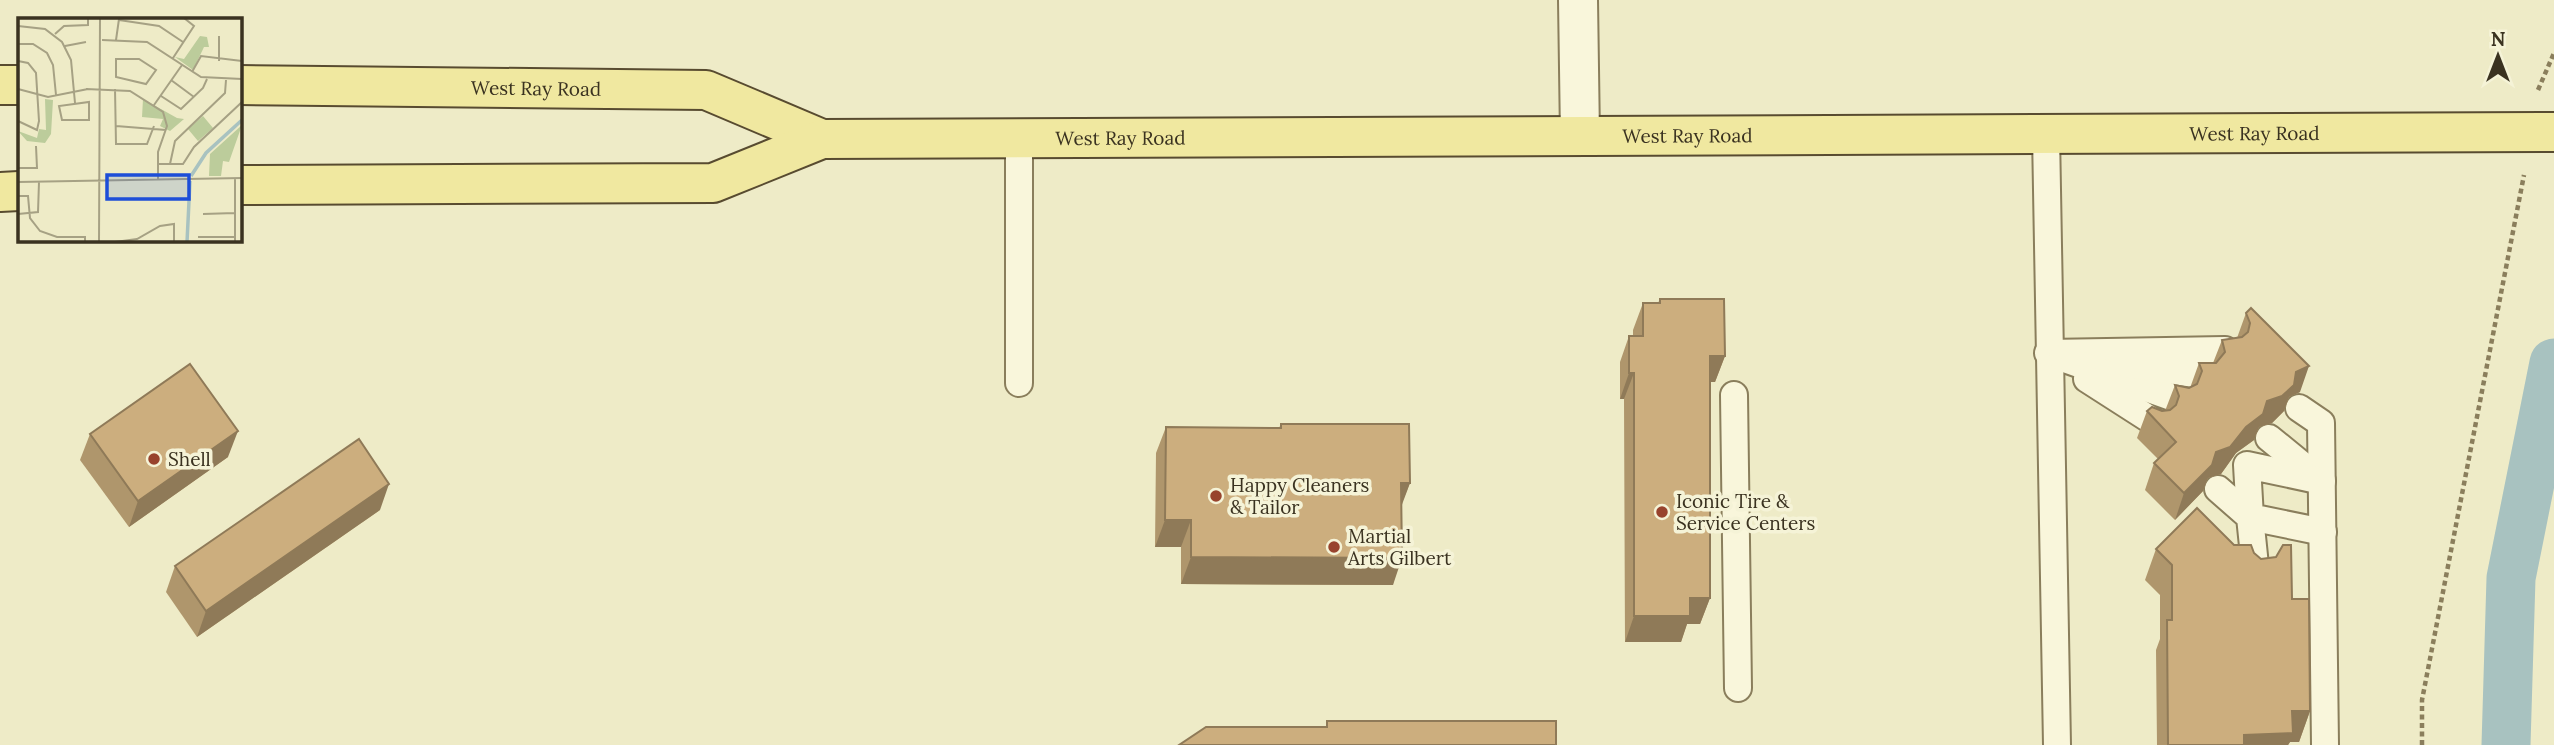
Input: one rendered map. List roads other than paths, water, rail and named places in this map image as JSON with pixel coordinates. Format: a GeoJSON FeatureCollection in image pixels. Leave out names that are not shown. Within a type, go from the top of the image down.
{"type":"FeatureCollection","features":[{"type":"Feature","properties":{"kind":"main road"},"geometry":{"type":"LineString","coordinates":[[0,85],[18,85]]}},
{"type":"Feature","properties":{"kind":"main road","name":"West Ray Road"},"geometry":{"type":"LineString","coordinates":[[242,85],[706,90],[822,139]]}},
{"type":"Feature","properties":{"kind":"main road","name":"West Ray Road"},"geometry":{"type":"LineString","coordinates":[[242,185],[713,183],[822,139],[2543,132]]}},
{"type":"Feature","properties":{"kind":"main road"},"geometry":{"type":"LineString","coordinates":[[0,192],[18,191]]}},
{"type":"Feature","properties":{"kind":"street"},"geometry":{"type":"LineString","coordinates":[[1578,0],[1580,136]]}},
{"type":"Feature","properties":{"kind":"lane"},"geometry":{"type":"LineString","coordinates":[[2046,134],[2057,745]]}},
{"type":"Feature","properties":{"kind":"lane"},"geometry":{"type":"LineString","coordinates":[[1019,137],[1019,383]]}},
{"type":"Feature","properties":{"kind":"lane"},"geometry":{"type":"LineString","coordinates":[[2048,353],[2225,350]]}},
{"type":"Feature","properties":{"kind":"lane"},"geometry":{"type":"LineString","coordinates":[[2048,353],[2200,375]]}},
{"type":"Feature","properties":{"kind":"lane"},"geometry":{"type":"LineString","coordinates":[[2048,353],[2177,399]]}},
{"type":"Feature","properties":{"kind":"lane"},"geometry":{"type":"LineString","coordinates":[[2048,353],[2154,422]]}},
{"type":"Feature","properties":{"kind":"lane"},"geometry":{"type":"LineString","coordinates":[[1734,395],[1738,688]]}},
{"type":"Feature","properties":{"kind":"lane"},"geometry":{"type":"LineString","coordinates":[[2298,408],[2320,423],[2325,745]]}},
{"type":"Feature","properties":{"kind":"lane"},"geometry":{"type":"LineString","coordinates":[[2269,438],[2322,481]]}},
{"type":"Feature","properties":{"kind":"lane"},"geometry":{"type":"LineString","coordinates":[[2256,575],[2247,465],[2322,481]]}},
{"type":"Feature","properties":{"kind":"lane"},"geometry":{"type":"LineString","coordinates":[[2218,489],[2250,517],[2322,532]]}},
{"type":"Feature","properties":{"kind":"waterway"},"geometry":{"type":"LineString","coordinates":[[2506,745],[2511,578],[2554,363]]}},
{"type":"Feature","properties":{"kind":"place","name":"Shell"},"geometry":{"type":"Point","coordinates":[154,459]}},
{"type":"Feature","properties":{"kind":"place","name":"Happy Cleaners & Tailor"},"geometry":{"type":"Point","coordinates":[1216,496]}},
{"type":"Feature","properties":{"kind":"place","name":"Iconic Tire & Service Centers"},"geometry":{"type":"Point","coordinates":[1662,512]}},
{"type":"Feature","properties":{"kind":"place","name":"Martial Arts Gilbert"},"geometry":{"type":"Point","coordinates":[1334,547]}}]}
